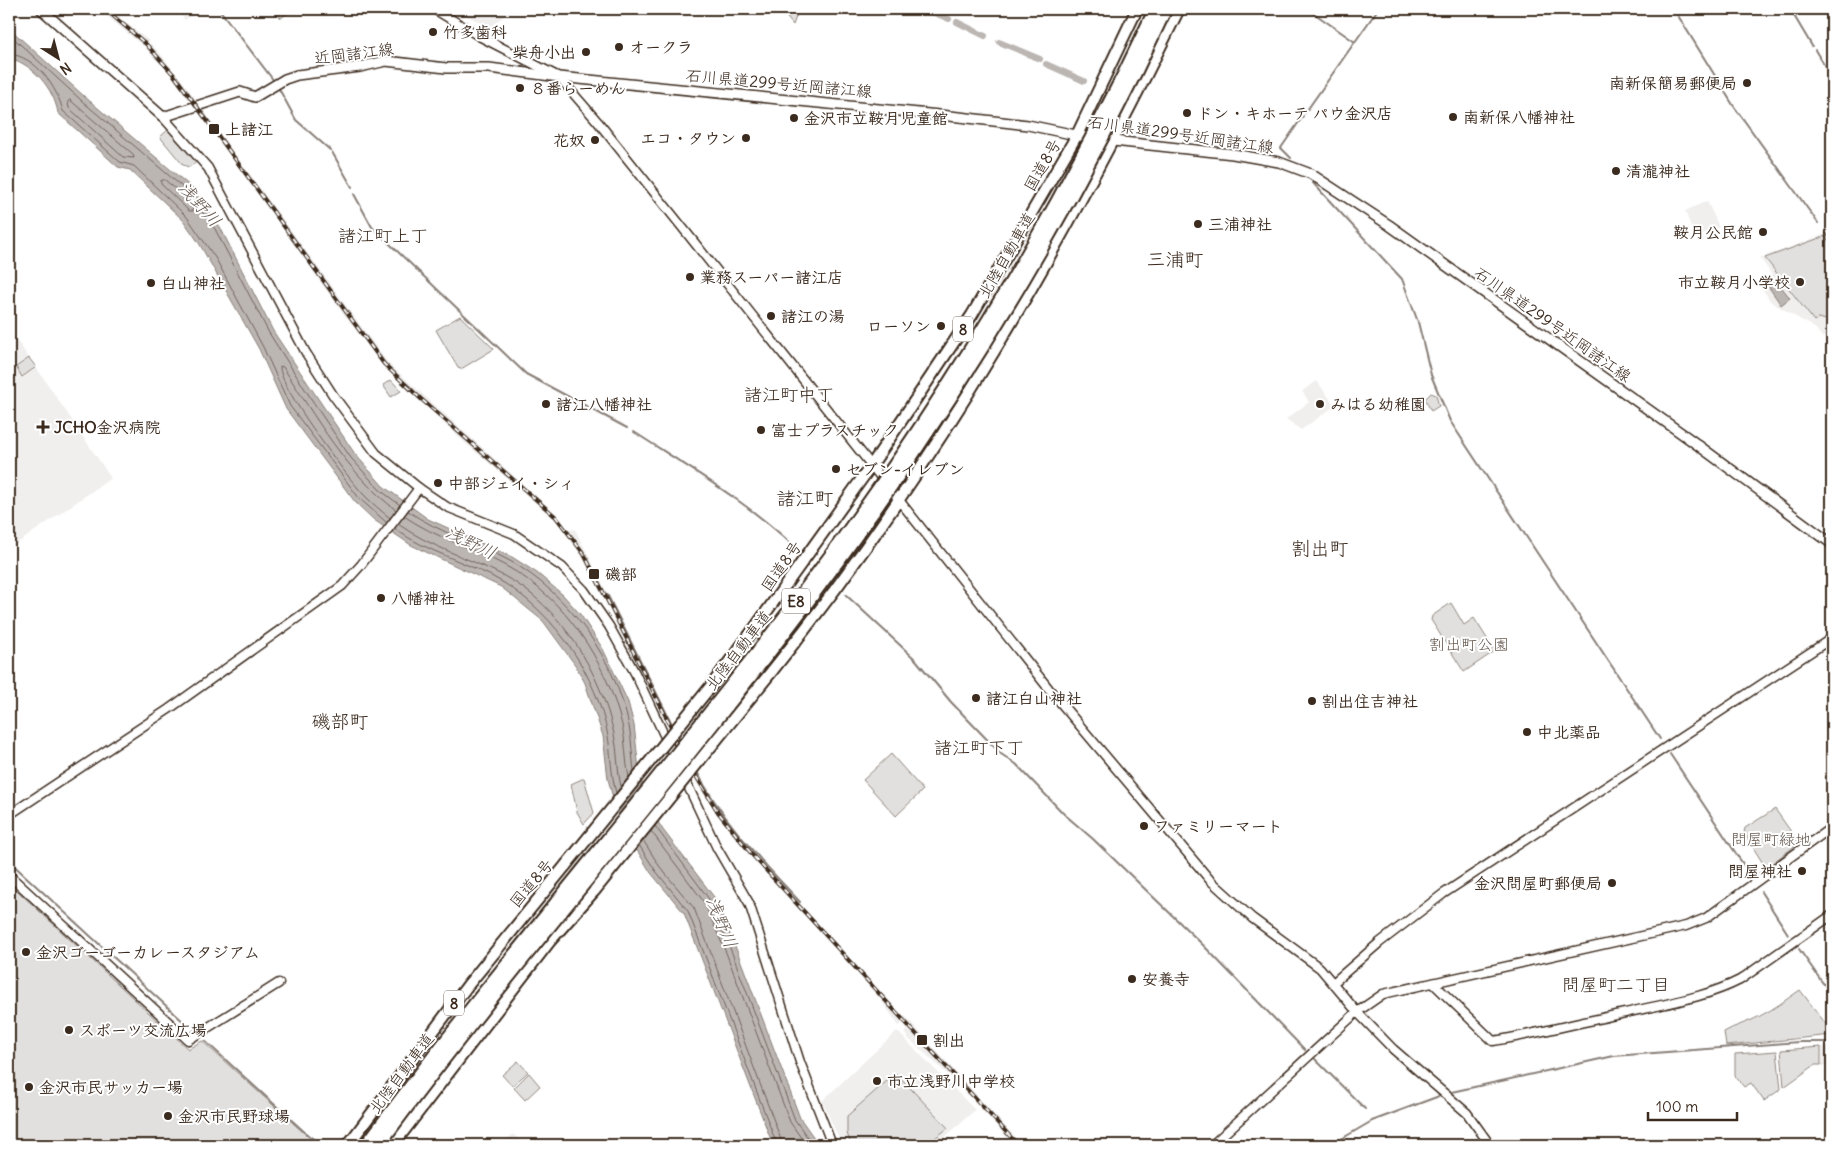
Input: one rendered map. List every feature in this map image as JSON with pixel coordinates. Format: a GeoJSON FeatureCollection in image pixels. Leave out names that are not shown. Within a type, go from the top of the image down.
{"type":"FeatureCollection","features":[{"type":"Feature","properties":{"kind":"highway","name":"国道8号"},"geometry":{"type":"LineString","coordinates":[[349,1142],[468,985],[711,686],[872,466],[972,315],[1077,135],[1137,9]]}},
{"type":"Feature","properties":{"kind":"highway","name":"北陸自動車道"},"geometry":{"type":"LineString","coordinates":[[366,1145],[479,998],[753,658],[882,483],[951,377],[1028,249],[1100,120],[1155,9]]}},
{"type":"Feature","properties":{"kind":"highway","name":"北陸自動車道"},"geometry":{"type":"LineString","coordinates":[[379,1145],[493,996],[756,671],[891,487],[960,383],[1032,264],[1110,121],[1166,9]]}},
{"type":"Feature","properties":{"kind":"highway","name":"8"},"geometry":{"type":"LineString","coordinates":[[394,1144],[550,941],[595,890],[772,671],[829,598],[899,500],[995,351],[1064,234],[1179,9]]}},
{"type":"Feature","properties":{"kind":"main road"},"geometry":{"type":"LineString","coordinates":[[41,9],[163,117]]}},
{"type":"Feature","properties":{"kind":"main road","name":"近岡諸江線"},"geometry":{"type":"LineString","coordinates":[[163,117],[240,92],[255,97],[285,79],[297,75],[386,62],[456,68],[489,68],[559,77]]}},
{"type":"Feature","properties":{"kind":"main road","name":"石川県道299号近岡諸江線"},"geometry":{"type":"LineString","coordinates":[[559,77],[843,104],[1028,125],[1113,141],[1233,154],[1279,162],[1311,174],[1389,225],[1691,440],[1832,544]]}},
{"type":"Feature","properties":{"kind":"street"},"geometry":{"type":"LineString","coordinates":[[434,9],[479,36],[559,77],[690,237],[1049,689],[1210,880],[1246,913],[1320,968],[1357,1012],[1393,1049],[1467,1113],[1490,1145]]}},
{"type":"Feature","properties":{"kind":"street"},"geometry":{"type":"LineString","coordinates":[[163,117],[208,168],[306,353],[333,395],[376,453],[418,488],[459,513],[514,534],[562,567],[584,590],[609,626],[635,673],[717,848],[749,903],[800,1062],[832,1145]]}},
{"type":"Feature","properties":{"kind":"street"},"geometry":{"type":"LineString","coordinates":[[9,815],[169,709],[342,586],[361,565],[418,488]]}},
{"type":"Feature","properties":{"kind":"street"},"geometry":{"type":"LineString","coordinates":[[1333,983],[1379,943],[1443,894],[1832,638]]}},
{"type":"Feature","properties":{"kind":"street"},"geometry":{"type":"LineString","coordinates":[[1212,1145],[1357,1012],[1383,994],[1686,926],[1706,918],[1832,827]]}},
{"type":"Feature","properties":{"kind":"street"},"geometry":{"type":"LineString","coordinates":[[9,875],[188,1040],[279,983]]}},
{"type":"Feature","properties":{"kind":"street"},"geometry":{"type":"LineString","coordinates":[[1433,982],[1493,1041],[1517,1037],[1724,988],[1740,980],[1832,915]]}},
{"type":"Feature","properties":{"kind":"shaded area"},"geometry":{"type":"Polygon","coordinates":[[[98,9],[109,9],[149,41],[143,46],[98,9]]]}},
{"type":"Feature","properties":{"kind":"shaded area"},"geometry":{"type":"Polygon","coordinates":[[[176,9],[199,9],[185,20],[176,9]]]}},
{"type":"Feature","properties":{"kind":"shaded area"},"geometry":{"type":"Polygon","coordinates":[[[456,9],[513,9],[489,28],[456,9]]]}},
{"type":"Feature","properties":{"kind":"shaded area"},"geometry":{"type":"Polygon","coordinates":[[[151,44],[197,100],[192,102],[162,63],[160,64],[145,48],[151,44]]]}},
{"type":"Feature","properties":{"kind":"shaded area"},"geometry":{"type":"Polygon","coordinates":[[[202,105],[210,120],[388,363],[555,513],[569,530],[575,529],[700,780],[716,808],[746,846],[905,1016],[1022,1145],[1014,1145],[956,1082],[910,1040],[904,1033],[908,1029],[903,1023],[899,1026],[881,1000],[729,831],[693,778],[600,591],[581,555],[559,523],[464,442],[387,370],[345,316],[196,107],[202,105]]]}},
{"type":"Feature","properties":{"kind":"shaded area"},"geometry":{"type":"Polygon","coordinates":[[[1707,201],[1719,227],[1695,237],[1685,211],[1707,201]]]}},
{"type":"Feature","properties":{"kind":"shaded area","name":"市立鞍月小学校"},"geometry":{"type":"Polygon","coordinates":[[[1832,232],[1832,331],[1823,338],[1816,329],[1771,302],[1761,287],[1774,278],[1760,258],[1832,232]]]}},
{"type":"Feature","properties":{"kind":"shaded area","name":"JCHO金沢病院"},"geometry":{"type":"Polygon","coordinates":[[[9,329],[29,358],[16,368],[22,377],[36,367],[111,478],[9,549],[9,329]]]}},
{"type":"Feature","properties":{"kind":"shaded area","name":"みはる幼稚園"},"geometry":{"type":"Polygon","coordinates":[[[1317,381],[1335,406],[1301,430],[1286,419],[1309,402],[1302,391],[1317,381]]]}},
{"type":"Feature","properties":{"kind":"shaded area"},"geometry":{"type":"Polygon","coordinates":[[[897,1031],[975,1110],[936,1145],[839,1145],[836,1139],[838,1137],[822,1101],[897,1031]]]}},
{"type":"Feature","properties":{"kind":"shaded area"},"geometry":{"type":"Polygon","coordinates":[[[1832,1046],[1832,1066],[1822,1066],[1822,1047],[1832,1046]]]}},
{"type":"Feature","properties":{"kind":"shaded area"},"geometry":{"type":"Polygon","coordinates":[[[513,1134],[524,1145],[501,1145],[513,1134]]]}},
{"type":"Feature","properties":{"kind":"green space"},"geometry":{"type":"Polygon","coordinates":[[[273,9],[293,9],[281,18],[273,9]]]}},
{"type":"Feature","properties":{"kind":"green space"},"geometry":{"type":"Polygon","coordinates":[[[780,9],[799,9],[793,25],[780,9]]]}},
{"type":"Feature","properties":{"kind":"green space"},"geometry":{"type":"Polygon","coordinates":[[[169,129],[197,162],[189,167],[183,165],[160,137],[169,129]]]}},
{"type":"Feature","properties":{"kind":"green space","name":"市立鞍月小学校"},"geometry":{"type":"Polygon","coordinates":[[[1825,236],[1832,246],[1832,324],[1830,325],[1826,320],[1819,318],[1814,321],[1765,258],[1825,236]]]}},
{"type":"Feature","properties":{"kind":"green space"},"geometry":{"type":"Polygon","coordinates":[[[460,316],[494,349],[461,369],[458,368],[436,330],[460,316]]]}},
{"type":"Feature","properties":{"kind":"green space"},"geometry":{"type":"Polygon","coordinates":[[[29,358],[36,367],[22,377],[16,367],[29,358]]]}},
{"type":"Feature","properties":{"kind":"green space"},"geometry":{"type":"Polygon","coordinates":[[[391,380],[401,391],[391,397],[383,385],[391,380]]]}},
{"type":"Feature","properties":{"kind":"green space"},"geometry":{"type":"Polygon","coordinates":[[[1431,393],[1436,395],[1439,406],[1431,411],[1425,399],[1431,393]]]}},
{"type":"Feature","properties":{"kind":"green space","name":"割出町公園"},"geometry":{"type":"Polygon","coordinates":[[[1451,603],[1464,625],[1474,618],[1495,651],[1464,672],[1431,620],[1432,616],[1451,603]]]}},
{"type":"Feature","properties":{"kind":"green space"},"geometry":{"type":"Polygon","coordinates":[[[891,754],[923,790],[896,816],[863,780],[891,754]]]}},
{"type":"Feature","properties":{"kind":"green space"},"geometry":{"type":"Polygon","coordinates":[[[584,778],[594,813],[584,824],[577,812],[571,784],[584,778]]]}},
{"type":"Feature","properties":{"kind":"green space","name":"問屋町緑地"},"geometry":{"type":"Polygon","coordinates":[[[1775,809],[1799,843],[1767,867],[1744,833],[1745,828],[1775,809]]]}},
{"type":"Feature","properties":{"kind":"green space"},"geometry":{"type":"Polygon","coordinates":[[[9,883],[188,1049],[202,1041],[314,1142],[310,1145],[9,1145],[9,883]]]}},
{"type":"Feature","properties":{"kind":"green space"},"geometry":{"type":"Polygon","coordinates":[[[1800,990],[1832,1032],[1832,1035],[1726,1046],[1724,1032],[1765,1013],[1800,990]]]}},
{"type":"Feature","properties":{"kind":"green space"},"geometry":{"type":"Polygon","coordinates":[[[1821,1047],[1821,1065],[1815,1065],[1784,1087],[1781,1050],[1821,1047]]]}},
{"type":"Feature","properties":{"kind":"green space"},"geometry":{"type":"Polygon","coordinates":[[[1777,1051],[1781,1089],[1764,1101],[1751,1083],[1744,1087],[1735,1076],[1735,1054],[1777,1051]]]}},
{"type":"Feature","properties":{"kind":"green space"},"geometry":{"type":"Polygon","coordinates":[[[518,1061],[528,1072],[512,1086],[502,1075],[518,1061]]]}},
{"type":"Feature","properties":{"kind":"green space"},"geometry":{"type":"Polygon","coordinates":[[[529,1073],[540,1086],[525,1100],[514,1088],[529,1073]]]}},
{"type":"Feature","properties":{"kind":"green space"},"geometry":{"type":"Polygon","coordinates":[[[896,1073],[948,1128],[926,1145],[851,1145],[847,1133],[847,1116],[896,1073]]]}},
{"type":"Feature","properties":{"kind":"water","name":"浅野川"},"geometry":{"type":"Polygon","coordinates":[[[9,28],[85,97],[191,187],[220,227],[273,331],[355,454],[383,486],[428,519],[512,557],[537,573],[563,595],[580,614],[603,649],[628,702],[634,725],[639,770],[647,804],[663,830],[714,897],[737,951],[800,1118],[819,1145],[773,1145],[684,913],[651,873],[619,821],[608,779],[603,736],[585,683],[576,666],[543,621],[501,587],[411,545],[374,520],[355,502],[286,409],[259,349],[199,243],[183,220],[130,170],[118,167],[58,113],[52,95],[41,79],[26,66],[9,58],[9,28]]]}},
{"type":"Feature","properties":{"kind":"water"},"geometry":{"type":"Polygon","coordinates":[[[1776,280],[1790,298],[1781,305],[1768,286],[1776,280]]]}},
{"type":"Feature","properties":{"kind":"waterway"},"geometry":{"type":"LineString","coordinates":[[219,9],[274,81]]}},
{"type":"Feature","properties":{"kind":"waterway"},"geometry":{"type":"LineString","coordinates":[[925,9],[949,19]]}},
{"type":"Feature","properties":{"kind":"waterway"},"geometry":{"type":"LineString","coordinates":[[1308,9],[1355,42]]}},
{"type":"Feature","properties":{"kind":"waterway"},"geometry":{"type":"LineString","coordinates":[[1305,113],[1378,9]]}},
{"type":"Feature","properties":{"kind":"waterway"},"geometry":{"type":"LineString","coordinates":[[1790,9],[1812,46]]}},
{"type":"Feature","properties":{"kind":"waterway"},"geometry":{"type":"LineString","coordinates":[[1677,14],[1733,105],[1818,223]]}},
{"type":"Feature","properties":{"kind":"waterway"},"geometry":{"type":"LineString","coordinates":[[957,22],[985,36]]}},
{"type":"Feature","properties":{"kind":"waterway"},"geometry":{"type":"LineString","coordinates":[[999,42],[1040,59]]}},
{"type":"Feature","properties":{"kind":"waterway"},"geometry":{"type":"LineString","coordinates":[[1815,50],[1832,78]]}},
{"type":"Feature","properties":{"kind":"waterway"},"geometry":{"type":"LineString","coordinates":[[1046,64],[1084,81]]}},
{"type":"Feature","properties":{"kind":"waterway"},"geometry":{"type":"LineString","coordinates":[[278,87],[296,120],[330,150]]}},
{"type":"Feature","properties":{"kind":"waterway"},"geometry":{"type":"LineString","coordinates":[[1291,158],[1281,148],[1303,116]]}},
{"type":"Feature","properties":{"kind":"waterway"},"geometry":{"type":"LineString","coordinates":[[332,152],[352,187]]}},
{"type":"Feature","properties":{"kind":"waterway"},"geometry":{"type":"LineString","coordinates":[[1313,183],[1402,279],[1418,322],[1431,375],[1450,421],[1660,739]]}},
{"type":"Feature","properties":{"kind":"waterway"},"geometry":{"type":"LineString","coordinates":[[354,194],[372,227],[526,374],[627,428]]}},
{"type":"Feature","properties":{"kind":"waterway"},"geometry":{"type":"LineString","coordinates":[[1826,233],[1832,242]]}},
{"type":"Feature","properties":{"kind":"waterway"},"geometry":{"type":"LineString","coordinates":[[634,432],[741,503],[800,552]]}},
{"type":"Feature","properties":{"kind":"waterway"},"geometry":{"type":"LineString","coordinates":[[607,594],[673,726]]}},
{"type":"Feature","properties":{"kind":"waterway"},"geometry":{"type":"LineString","coordinates":[[846,595],[916,660],[951,702],[1001,754],[1016,764],[1064,814],[1093,839],[1202,944],[1305,1050]]}},
{"type":"Feature","properties":{"kind":"waterway"},"geometry":{"type":"LineString","coordinates":[[1670,754],[1749,873]]}},
{"type":"Feature","properties":{"kind":"waterway"},"geometry":{"type":"LineString","coordinates":[[696,770],[706,789],[730,823],[800,902]]}},
{"type":"Feature","properties":{"kind":"waterway"},"geometry":{"type":"LineString","coordinates":[[9,861],[187,1025]]}},
{"type":"Feature","properties":{"kind":"waterway"},"geometry":{"type":"LineString","coordinates":[[1761,892],[1788,934]]}},
{"type":"Feature","properties":{"kind":"waterway"},"geometry":{"type":"LineString","coordinates":[[1799,949],[1822,982],[1832,992]]}},
{"type":"Feature","properties":{"kind":"waterway"},"geometry":{"type":"LineString","coordinates":[[205,1041],[309,1136],[325,1145]]}},
{"type":"Feature","properties":{"kind":"waterway"},"geometry":{"type":"LineString","coordinates":[[1447,1093],[1614,1056],[1799,1042],[1832,1042]]}},
{"type":"Feature","properties":{"kind":"waterway"},"geometry":{"type":"LineString","coordinates":[[1315,1059],[1365,1109]]}},
{"type":"Feature","properties":{"kind":"waterway"},"geometry":{"type":"LineString","coordinates":[[1331,1145],[1372,1121],[1442,1095]]}},
{"type":"Feature","properties":{"kind":"railway"},"geometry":{"type":"LineString","coordinates":[[105,9],[146,44],[174,75],[384,364],[421,399],[556,517],[584,554],[696,776],[718,812],[754,857],[1018,1145]]}},
{"type":"Feature","properties":{"kind":"place","name":"竹多歯科"},"geometry":{"type":"Point","coordinates":[433,32]}},
{"type":"Feature","properties":{"kind":"place","name":"オークラ"},"geometry":{"type":"Point","coordinates":[619,47]}},
{"type":"Feature","properties":{"kind":"place","name":"柴舟小出"},"geometry":{"type":"Point","coordinates":[586,52]}},
{"type":"Feature","properties":{"kind":"place","name":"南新保簡易郵便局"},"geometry":{"type":"Point","coordinates":[1747,83]}},
{"type":"Feature","properties":{"kind":"place","name":"８番らーめん"},"geometry":{"type":"Point","coordinates":[520,88]}},
{"type":"Feature","properties":{"kind":"place","name":"ドン・キホーテ パウ金沢店"},"geometry":{"type":"Point","coordinates":[1187,113]}},
{"type":"Feature","properties":{"kind":"place","name":"南新保八幡神社"},"geometry":{"type":"Point","coordinates":[1453,117]}},
{"type":"Feature","properties":{"kind":"place","name":"金沢市立鞍月児童館"},"geometry":{"type":"Point","coordinates":[794,118]}},
{"type":"Feature","properties":{"kind":"place","name":"上諸江"},"geometry":{"type":"Point","coordinates":[214,129]}},
{"type":"Feature","properties":{"kind":"place","name":"エコ・タウン"},"geometry":{"type":"Point","coordinates":[746,138]}},
{"type":"Feature","properties":{"kind":"place","name":"花奴"},"geometry":{"type":"Point","coordinates":[595,140]}},
{"type":"Feature","properties":{"kind":"place","name":"清瀧神社"},"geometry":{"type":"Point","coordinates":[1616,171]}},
{"type":"Feature","properties":{"kind":"place","name":"三浦神社"},"geometry":{"type":"Point","coordinates":[1198,224]}},
{"type":"Feature","properties":{"kind":"place","name":"鞍月公民館"},"geometry":{"type":"Point","coordinates":[1763,232]}},
{"type":"Feature","properties":{"kind":"place","name":"業務スーパー諸江店"},"geometry":{"type":"Point","coordinates":[690,277]}},
{"type":"Feature","properties":{"kind":"place","name":"市立鞍月小学校"},"geometry":{"type":"Point","coordinates":[1800,282]}},
{"type":"Feature","properties":{"kind":"place","name":"白山神社"},"geometry":{"type":"Point","coordinates":[151,283]}},
{"type":"Feature","properties":{"kind":"place","name":"諸江の湯"},"geometry":{"type":"Point","coordinates":[771,316]}},
{"type":"Feature","properties":{"kind":"place","name":"ローソン"},"geometry":{"type":"Point","coordinates":[941,326]}},
{"type":"Feature","properties":{"kind":"place","name":"諸江八幡神社"},"geometry":{"type":"Point","coordinates":[546,404]}},
{"type":"Feature","properties":{"kind":"place","name":"みはる幼稚園"},"geometry":{"type":"Point","coordinates":[1320,404]}},
{"type":"Feature","properties":{"kind":"place","name":"JCHO金沢病院"},"geometry":{"type":"Point","coordinates":[43,427]}},
{"type":"Feature","properties":{"kind":"place","name":"富士プラスチック"},"geometry":{"type":"Point","coordinates":[761,430]}},
{"type":"Feature","properties":{"kind":"place","name":"セブン-イレブン"},"geometry":{"type":"Point","coordinates":[836,469]}},
{"type":"Feature","properties":{"kind":"place","name":"中部ジェイ・シィ"},"geometry":{"type":"Point","coordinates":[438,483]}},
{"type":"Feature","properties":{"kind":"place","name":"磯部"},"geometry":{"type":"Point","coordinates":[594,574]}},
{"type":"Feature","properties":{"kind":"place","name":"八幡神社"},"geometry":{"type":"Point","coordinates":[381,598]}},
{"type":"Feature","properties":{"kind":"place","name":"諸江白山神社"},"geometry":{"type":"Point","coordinates":[976,698]}},
{"type":"Feature","properties":{"kind":"place","name":"割出住吉神社"},"geometry":{"type":"Point","coordinates":[1312,701]}},
{"type":"Feature","properties":{"kind":"place","name":"中北薬品"},"geometry":{"type":"Point","coordinates":[1527,732]}},
{"type":"Feature","properties":{"kind":"place","name":"ファミリーマート"},"geometry":{"type":"Point","coordinates":[1144,826]}},
{"type":"Feature","properties":{"kind":"place","name":"問屋神社"},"geometry":{"type":"Point","coordinates":[1802,871]}},
{"type":"Feature","properties":{"kind":"place","name":"金沢問屋町郵便局"},"geometry":{"type":"Point","coordinates":[1612,883]}},
{"type":"Feature","properties":{"kind":"place","name":"金沢ゴーゴーカレースタジアム"},"geometry":{"type":"Point","coordinates":[26,952]}},
{"type":"Feature","properties":{"kind":"place","name":"安養寺"},"geometry":{"type":"Point","coordinates":[1132,979]}},
{"type":"Feature","properties":{"kind":"place","name":"スポーツ交流広場"},"geometry":{"type":"Point","coordinates":[69,1030]}},
{"type":"Feature","properties":{"kind":"place","name":"割出"},"geometry":{"type":"Point","coordinates":[922,1040]}},
{"type":"Feature","properties":{"kind":"place","name":"市立浅野川中学校"},"geometry":{"type":"Point","coordinates":[877,1081]}},
{"type":"Feature","properties":{"kind":"place","name":"金沢市民サッカー場"},"geometry":{"type":"Point","coordinates":[29,1087]}},
{"type":"Feature","properties":{"kind":"place","name":"金沢市民野球場"},"geometry":{"type":"Point","coordinates":[168,1116]}},
{"type":"Feature","properties":{"kind":"district","name":"諸江町上丁"},"geometry":{"type":"Point","coordinates":[383,235]}},
{"type":"Feature","properties":{"kind":"district","name":"三浦町"},"geometry":{"type":"Point","coordinates":[1175,259]}},
{"type":"Feature","properties":{"kind":"district","name":"諸江町中丁"},"geometry":{"type":"Point","coordinates":[789,394]}},
{"type":"Feature","properties":{"kind":"district","name":"諸江町"},"geometry":{"type":"Point","coordinates":[805,498]}},
{"type":"Feature","properties":{"kind":"district","name":"割出町"},"geometry":{"type":"Point","coordinates":[1320,548]}},
{"type":"Feature","properties":{"kind":"district","name":"磯部町"},"geometry":{"type":"Point","coordinates":[340,721]}},
{"type":"Feature","properties":{"kind":"district","name":"諸江町下丁"},"geometry":{"type":"Point","coordinates":[979,747]}},
{"type":"Feature","properties":{"kind":"district","name":"問屋町二丁目"},"geometry":{"type":"Point","coordinates":[1616,984]}}]}
